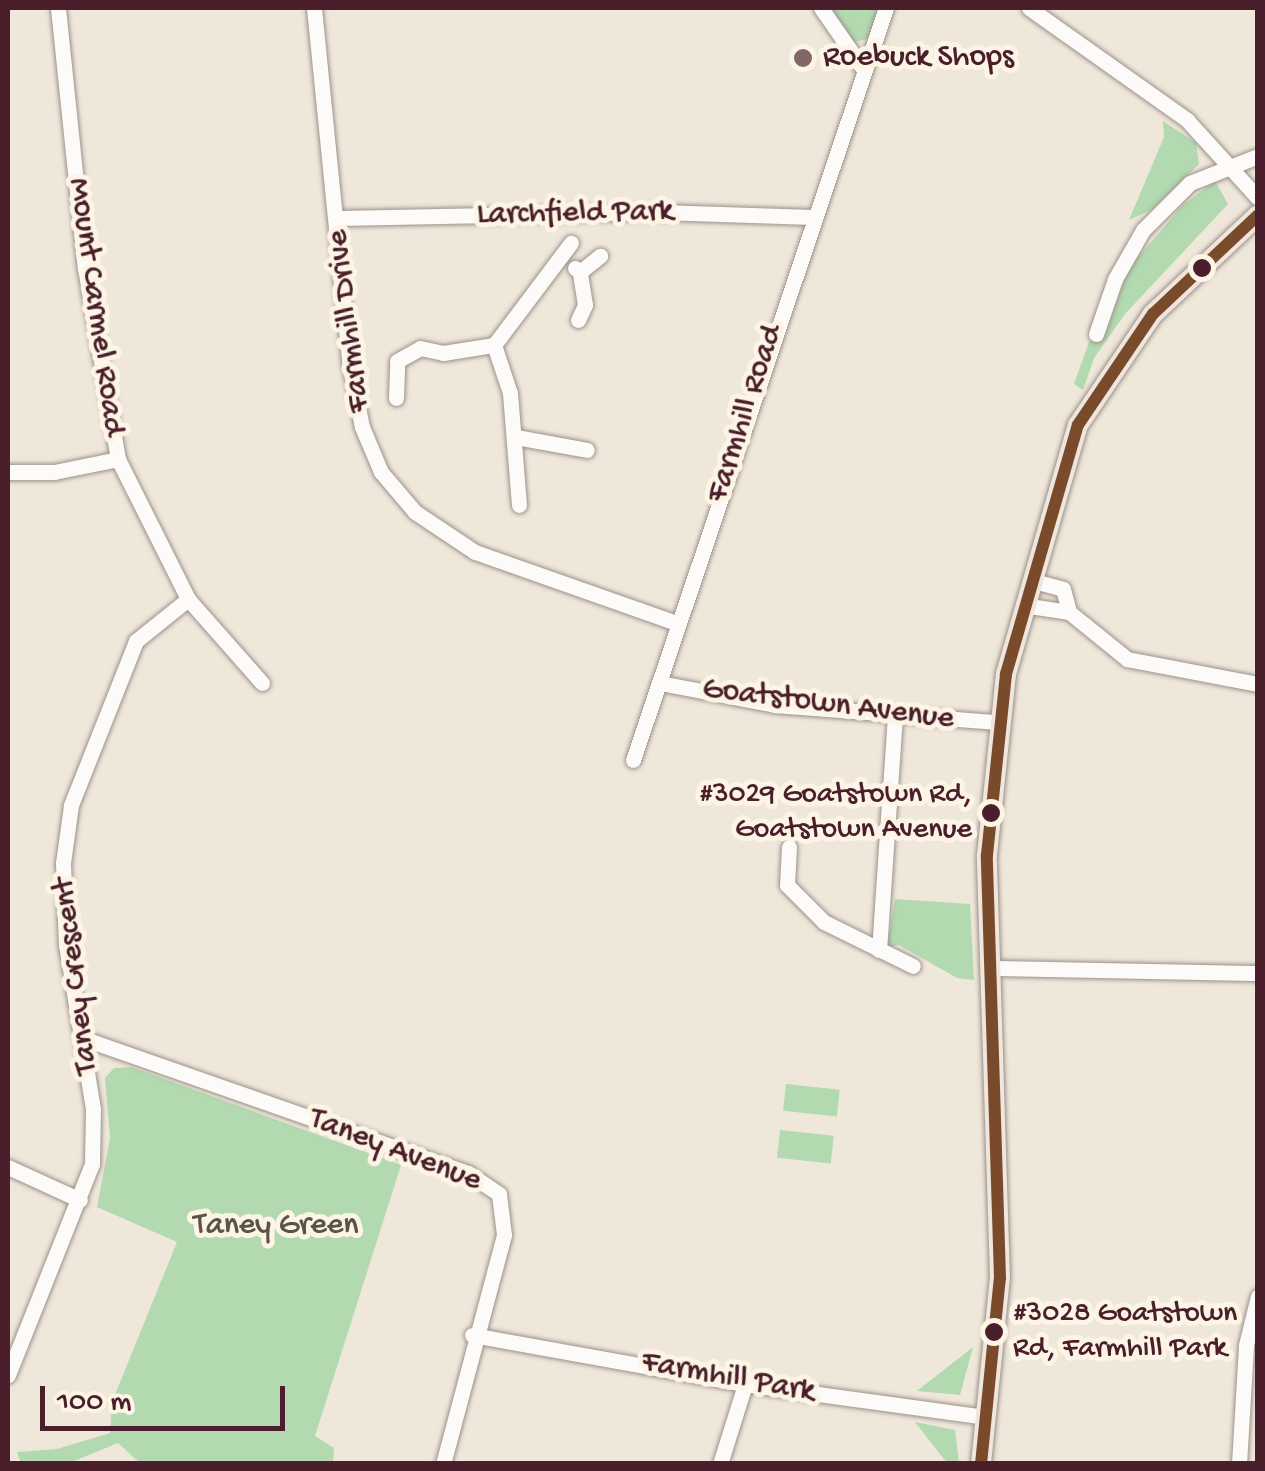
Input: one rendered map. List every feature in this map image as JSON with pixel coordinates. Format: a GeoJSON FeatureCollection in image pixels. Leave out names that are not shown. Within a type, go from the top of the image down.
{"type":"FeatureCollection","features":[{"type":"Feature","properties":{"kind":"main road"},"geometry":{"type":"LineString","coordinates":[[981,1464],[1000,1278],[987,856],[997,722],[1023,605],[1071,442],[1104,380],[1154,314],[1258,216]]}},
{"type":"Feature","properties":{"kind":"street","name":"Mount Carmel Road"},"geometry":{"type":"LineString","coordinates":[[58,8],[85,268],[118,459],[188,599],[262,683]]}},
{"type":"Feature","properties":{"kind":"street","name":"Farmhill Drive"},"geometry":{"type":"LineString","coordinates":[[314,8],[362,427],[395,494],[475,552],[677,623]]}},
{"type":"Feature","properties":{"kind":"street"},"geometry":{"type":"LineString","coordinates":[[821,8],[864,70]]}},
{"type":"Feature","properties":{"kind":"street","name":"Farmhill Road"},"geometry":{"type":"LineString","coordinates":[[633,760],[812,216],[886,8]]}},
{"type":"Feature","properties":{"kind":"street"},"geometry":{"type":"LineString","coordinates":[[1029,8],[1050,12],[1186,120],[1258,198]]}},
{"type":"Feature","properties":{"kind":"street"},"geometry":{"type":"LineString","coordinates":[[1096,334],[1114,279],[1142,230],[1190,184],[1226,165],[1258,156]]}},
{"type":"Feature","properties":{"kind":"street","name":"Larchfield Park"},"geometry":{"type":"LineString","coordinates":[[338,218],[659,212],[812,216]]}},
{"type":"Feature","properties":{"kind":"street"},"geometry":{"type":"LineString","coordinates":[[396,398],[397,361],[420,348],[443,352],[494,345],[571,244]]}},
{"type":"Feature","properties":{"kind":"street"},"geometry":{"type":"LineString","coordinates":[[580,272],[600,256]]}},
{"type":"Feature","properties":{"kind":"street"},"geometry":{"type":"LineString","coordinates":[[560,258],[580,272],[585,305],[578,320]]}},
{"type":"Feature","properties":{"kind":"street"},"geometry":{"type":"LineString","coordinates":[[494,345],[516,437],[519,506]]}},
{"type":"Feature","properties":{"kind":"street"},"geometry":{"type":"LineString","coordinates":[[516,437],[587,450]]}},
{"type":"Feature","properties":{"kind":"street"},"geometry":{"type":"LineString","coordinates":[[8,472],[54,472],[118,459]]}},
{"type":"Feature","properties":{"kind":"street"},"geometry":{"type":"LineString","coordinates":[[1030,580],[1063,589],[1069,612]]}},
{"type":"Feature","properties":{"kind":"street","name":"Taney Crescent"},"geometry":{"type":"LineString","coordinates":[[8,1375],[80,1200],[95,1139],[66,945],[63,862],[71,805],[136,641],[188,599]]}},
{"type":"Feature","properties":{"kind":"street"},"geometry":{"type":"LineString","coordinates":[[1023,605],[1069,612],[1128,659],[1258,684]]}},
{"type":"Feature","properties":{"kind":"street","name":"Goatstown Avenue"},"geometry":{"type":"LineString","coordinates":[[660,684],[894,717],[997,722]]}},
{"type":"Feature","properties":{"kind":"street"},"geometry":{"type":"LineString","coordinates":[[879,950],[894,717]]}},
{"type":"Feature","properties":{"kind":"street"},"geometry":{"type":"LineString","coordinates":[[789,848],[787,885],[824,922],[913,966]]}},
{"type":"Feature","properties":{"kind":"street"},"geometry":{"type":"LineString","coordinates":[[991,968],[1258,973]]}},
{"type":"Feature","properties":{"kind":"street","name":"Taney Avenue"},"geometry":{"type":"LineString","coordinates":[[82,1038],[488,1182],[505,1212],[504,1235],[472,1335],[442,1464]]}},
{"type":"Feature","properties":{"kind":"street"},"geometry":{"type":"LineString","coordinates":[[8,1167],[80,1200]]}},
{"type":"Feature","properties":{"kind":"street"},"geometry":{"type":"LineString","coordinates":[[1239,1464],[1246,1362],[1258,1296]]}},
{"type":"Feature","properties":{"kind":"street","name":"Farmhill Park"},"geometry":{"type":"LineString","coordinates":[[472,1335],[744,1384],[985,1417]]}},
{"type":"Feature","properties":{"kind":"street"},"geometry":{"type":"LineString","coordinates":[[720,1464],[744,1384]]}},
{"type":"Feature","properties":{"kind":"green space"},"geometry":{"type":"Polygon","coordinates":[[[830,8],[878,8],[868,39],[854,42],[830,8]]]}},
{"type":"Feature","properties":{"kind":"green space"},"geometry":{"type":"Polygon","coordinates":[[[1163,121],[1196,143],[1199,164],[1151,210],[1129,220],[1164,137],[1163,121]]]}},
{"type":"Feature","properties":{"kind":"green space"},"geometry":{"type":"Polygon","coordinates":[[[1215,181],[1228,204],[1125,314],[1094,358],[1083,390],[1074,384],[1089,342],[1106,332],[1128,269],[1183,205],[1215,181]]]}},
{"type":"Feature","properties":{"kind":"green space"},"geometry":{"type":"Polygon","coordinates":[[[895,899],[970,904],[974,980],[957,978],[899,945],[887,947],[895,899]]]}},
{"type":"Feature","properties":{"kind":"green space","name":"Taney Green"},"geometry":{"type":"Polygon","coordinates":[[[131,1067],[401,1165],[315,1436],[334,1448],[333,1463],[140,1463],[118,1443],[69,1463],[21,1463],[17,1452],[57,1449],[110,1433],[112,1402],[177,1242],[97,1207],[110,1138],[105,1078],[114,1068],[131,1067]]]}},
{"type":"Feature","properties":{"kind":"green space"},"geometry":{"type":"Polygon","coordinates":[[[786,1084],[840,1090],[837,1116],[783,1111],[786,1084]]]}},
{"type":"Feature","properties":{"kind":"green space"},"geometry":{"type":"Polygon","coordinates":[[[780,1130],[834,1136],[831,1163],[777,1158],[780,1130]]]}},
{"type":"Feature","properties":{"kind":"green space"},"geometry":{"type":"Polygon","coordinates":[[[973,1347],[960,1395],[917,1391],[973,1347]]]}},
{"type":"Feature","properties":{"kind":"green space"},"geometry":{"type":"Polygon","coordinates":[[[915,1422],[955,1430],[959,1463],[947,1463],[915,1422]]]}},
{"type":"Feature","properties":{"kind":"transit line"},"geometry":{"type":"LineString","coordinates":[[981,1464],[1000,1278],[987,855],[1006,674],[1078,425],[1153,314],[1258,215]]}},
{"type":"Feature","properties":{"kind":"place","name":"Roebuck Shops"},"geometry":{"type":"Point","coordinates":[803,58]}},
{"type":"Feature","properties":{"kind":"place","name":"#3029 Goatstown Rd, Goatstown Avenue"},"geometry":{"type":"Point","coordinates":[991,813]}},
{"type":"Feature","properties":{"kind":"place","name":"#3028 Goatstown Rd, Farmhill Park"},"geometry":{"type":"Point","coordinates":[994,1332]}}]}
